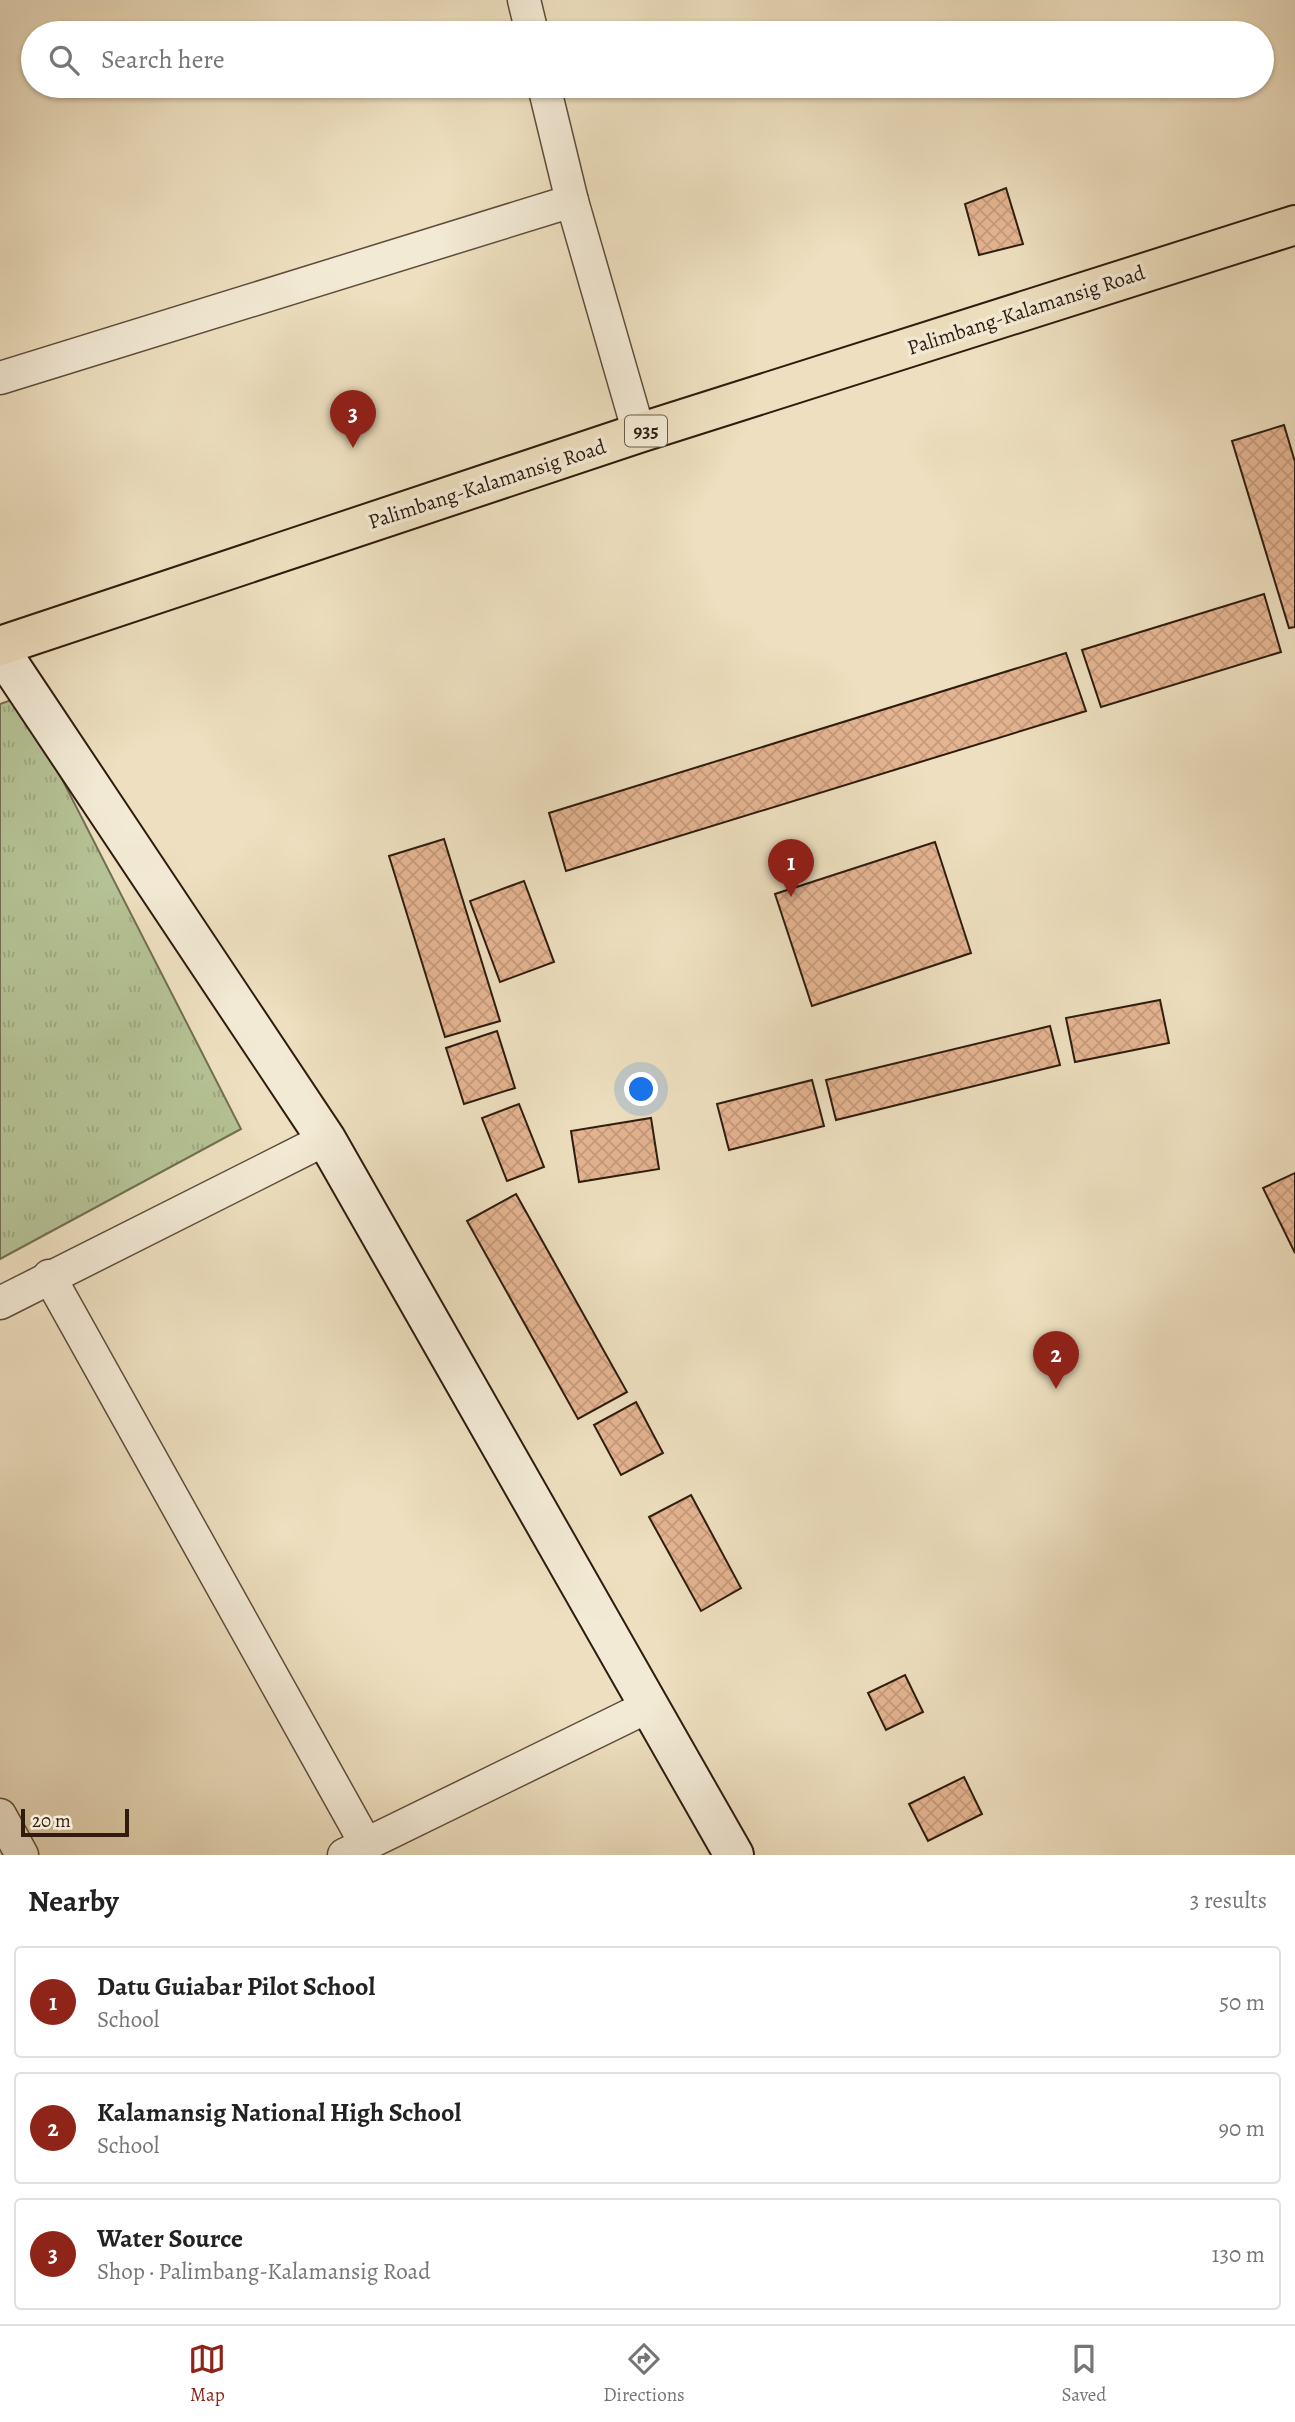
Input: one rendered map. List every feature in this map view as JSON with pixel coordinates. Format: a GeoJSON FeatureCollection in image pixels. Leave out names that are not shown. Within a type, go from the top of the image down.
{"type":"FeatureCollection","features":[{"type":"Feature","properties":{"kind":"main road","name":"Palimbang-Kalamansig Road"},"geometry":{"type":"LineString","coordinates":[[0,648],[639,433],[1295,225]]}},
{"type":"Feature","properties":{"kind":"street"},"geometry":{"type":"LineString","coordinates":[[524,0],[529,21]]}},
{"type":"Feature","properties":{"kind":"street"},"geometry":{"type":"LineString","coordinates":[[547,98],[572,201],[639,433]]}},
{"type":"Feature","properties":{"kind":"street"},"geometry":{"type":"LineString","coordinates":[[0,378],[572,201]]}},
{"type":"Feature","properties":{"kind":"street"},"geometry":{"type":"LineString","coordinates":[[0,648],[326,1139],[651,1704],[734,1855]]}},
{"type":"Feature","properties":{"kind":"street"},"geometry":{"type":"LineString","coordinates":[[0,1303],[326,1139]]}},
{"type":"Feature","properties":{"kind":"street"},"geometry":{"type":"LineString","coordinates":[[49,1276],[355,1850],[651,1704]]}},
{"type":"Feature","properties":{"kind":"street"},"geometry":{"type":"LineString","coordinates":[[0,1815],[22,1855]]}},
{"type":"Feature","properties":{"kind":"green space"},"geometry":{"type":"Polygon","coordinates":[[[20,697],[241,1129],[0,1259],[0,704],[20,697]]]}},
{"type":"Feature","properties":{"kind":"building"},"geometry":{"type":"Polygon","coordinates":[[[1006,188],[1023,244],[979,255],[965,204],[1006,188]]]}},
{"type":"Feature","properties":{"kind":"building"},"geometry":{"type":"Polygon","coordinates":[[[1284,425],[1295,462],[1295,627],[1289,628],[1232,441],[1284,425]]]}},
{"type":"Feature","properties":{"kind":"building"},"geometry":{"type":"Polygon","coordinates":[[[1264,594],[1281,652],[1101,707],[1082,650],[1264,594]]]}},
{"type":"Feature","properties":{"kind":"building"},"geometry":{"type":"Polygon","coordinates":[[[1066,653],[1086,711],[566,871],[549,813],[1066,653]]]}},
{"type":"Feature","properties":{"kind":"building"},"geometry":{"type":"Polygon","coordinates":[[[444,839],[500,1021],[445,1037],[389,856],[444,839]]]}},
{"type":"Feature","properties":{"kind":"building"},"geometry":{"type":"Polygon","coordinates":[[[935,842],[971,953],[812,1006],[775,894],[935,842]]]}},
{"type":"Feature","properties":{"kind":"building"},"geometry":{"type":"Polygon","coordinates":[[[524,881],[554,962],[500,982],[470,901],[524,881]]]}},
{"type":"Feature","properties":{"kind":"building"},"geometry":{"type":"Polygon","coordinates":[[[1160,1000],[1169,1043],[1075,1062],[1066,1018],[1160,1000]]]}},
{"type":"Feature","properties":{"kind":"building"},"geometry":{"type":"Polygon","coordinates":[[[1050,1026],[1060,1065],[836,1120],[826,1080],[1050,1026]]]}},
{"type":"Feature","properties":{"kind":"building"},"geometry":{"type":"Polygon","coordinates":[[[497,1031],[515,1088],[464,1104],[446,1048],[497,1031]]]}},
{"type":"Feature","properties":{"kind":"building"},"geometry":{"type":"Polygon","coordinates":[[[812,1080],[824,1126],[729,1150],[717,1104],[812,1080]]]}},
{"type":"Feature","properties":{"kind":"building"},"geometry":{"type":"Polygon","coordinates":[[[519,1104],[544,1167],[507,1181],[482,1118],[519,1104]]]}},
{"type":"Feature","properties":{"kind":"building"},"geometry":{"type":"Polygon","coordinates":[[[651,1118],[659,1169],[579,1182],[571,1131],[651,1118]]]}},
{"type":"Feature","properties":{"kind":"building"},"geometry":{"type":"Polygon","coordinates":[[[1295,1173],[1295,1253],[1263,1188],[1295,1173]]]}},
{"type":"Feature","properties":{"kind":"building"},"geometry":{"type":"Polygon","coordinates":[[[516,1194],[627,1392],[578,1419],[467,1221],[516,1194]]]}},
{"type":"Feature","properties":{"kind":"building"},"geometry":{"type":"Polygon","coordinates":[[[636,1402],[663,1453],[621,1475],[594,1425],[636,1402]]]}},
{"type":"Feature","properties":{"kind":"building"},"geometry":{"type":"Polygon","coordinates":[[[691,1495],[741,1588],[701,1611],[649,1517],[691,1495]]]}},
{"type":"Feature","properties":{"kind":"building"},"geometry":{"type":"Polygon","coordinates":[[[905,1675],[923,1712],[886,1730],[868,1693],[905,1675]]]}},
{"type":"Feature","properties":{"kind":"building"},"geometry":{"type":"Polygon","coordinates":[[[964,1777],[982,1814],[928,1841],[909,1804],[964,1777]]]}},
{"type":"Feature","properties":{"kind":"place","name":"Water Source"},"geometry":{"type":"Point","coordinates":[353,448]}},
{"type":"Feature","properties":{"kind":"place","name":"Datu Guiabar Pilot School"},"geometry":{"type":"Point","coordinates":[791,897]}},
{"type":"Feature","properties":{"kind":"place","name":"Kalamansig National High School"},"geometry":{"type":"Point","coordinates":[1056,1389]}}]}
